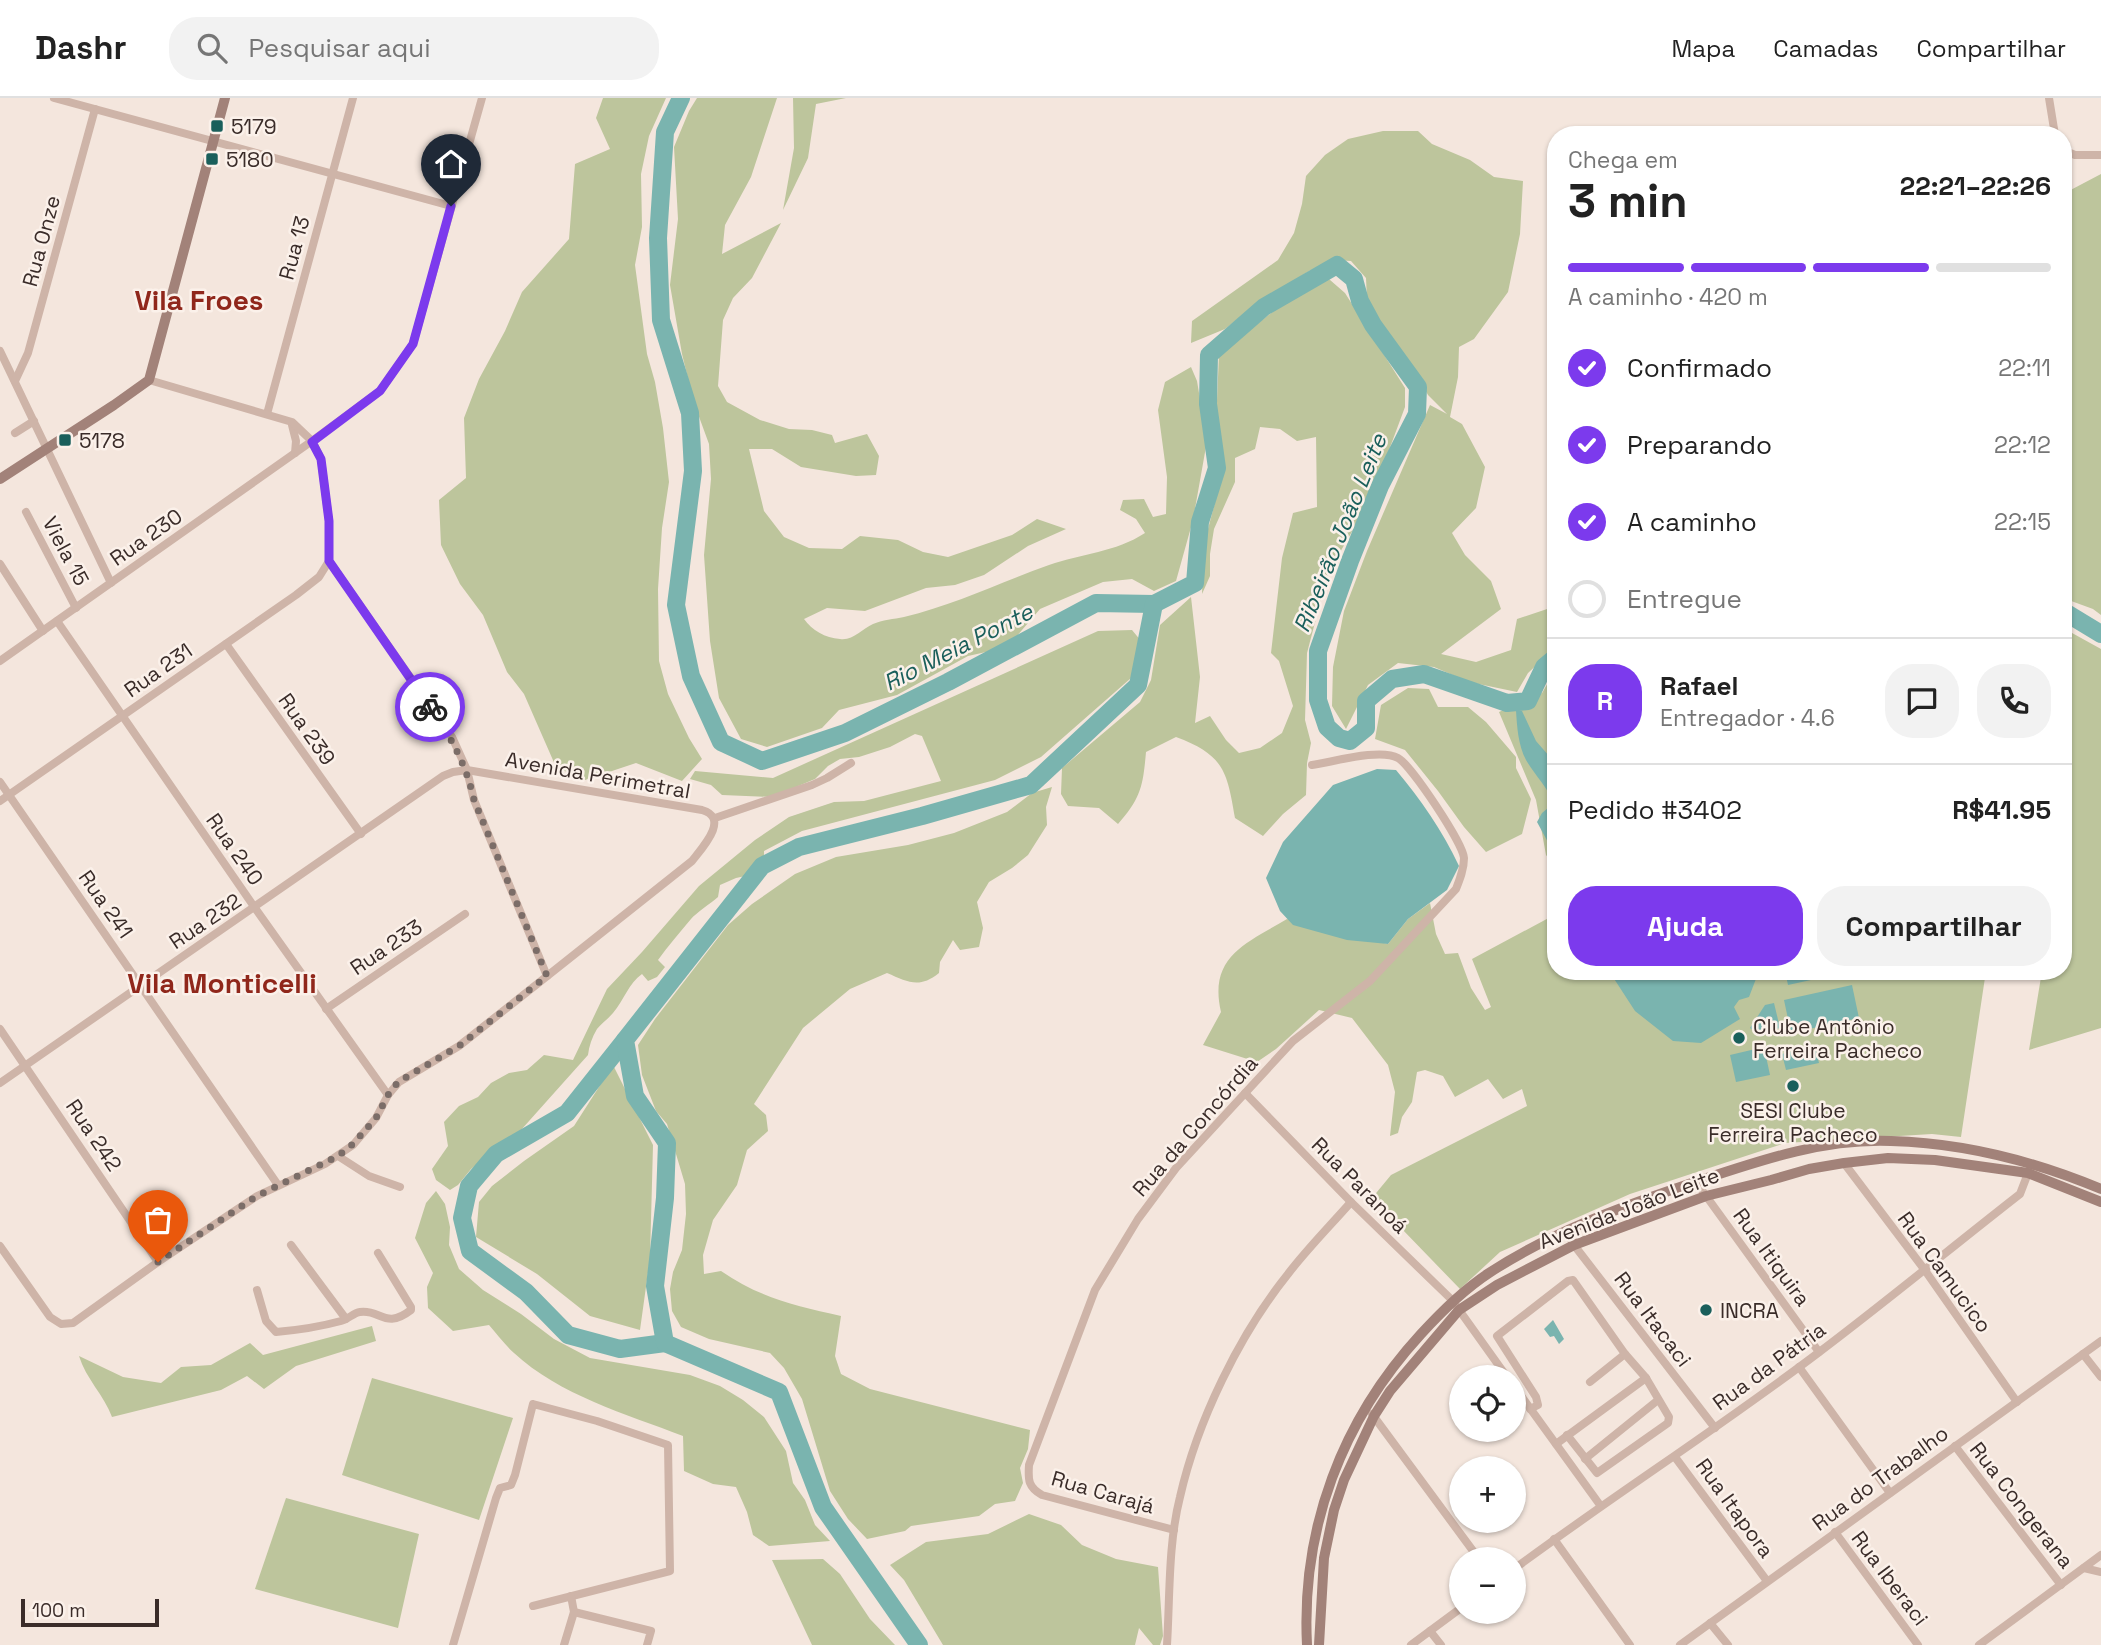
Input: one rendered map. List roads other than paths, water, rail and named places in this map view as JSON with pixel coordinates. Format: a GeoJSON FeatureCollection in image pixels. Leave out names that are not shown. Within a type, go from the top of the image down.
{"type":"FeatureCollection","features":[{"type":"Feature","properties":{"kind":"street"},"geometry":{"type":"LineString","coordinates":[[54,98],[451,206]]}},
{"type":"Feature","properties":{"kind":"street"},"geometry":{"type":"LineString","coordinates":[[0,479],[149,380],[225,98]]}},
{"type":"Feature","properties":{"kind":"street","name":"Rua 13"},"geometry":{"type":"LineString","coordinates":[[267,414],[353,98]]}},
{"type":"Feature","properties":{"kind":"street","name":"Rua 230"},"geometry":{"type":"LineString","coordinates":[[0,661],[312,442],[380,391],[413,344],[482,98]]}},
{"type":"Feature","properties":{"kind":"street"},"geometry":{"type":"LineString","coordinates":[[2049,98],[2054,126]]}},
{"type":"Feature","properties":{"kind":"street","name":"Rua Onze"},"geometry":{"type":"LineString","coordinates":[[15,380],[28,353],[95,109]]}},
{"type":"Feature","properties":{"kind":"street"},"geometry":{"type":"LineString","coordinates":[[2072,154],[2101,155]]}},
{"type":"Feature","properties":{"kind":"street"},"geometry":{"type":"LineString","coordinates":[[0,351],[111,583]]}},
{"type":"Feature","properties":{"kind":"street"},"geometry":{"type":"LineString","coordinates":[[149,380],[292,422],[312,442],[321,459],[329,521],[329,561],[452,737],[467,770],[474,800],[547,976]]}},
{"type":"Feature","properties":{"kind":"street"},"geometry":{"type":"LineString","coordinates":[[15,433],[33,421]]}},
{"type":"Feature","properties":{"kind":"street"},"geometry":{"type":"LineString","coordinates":[[292,422],[296,441],[295,453]]}},
{"type":"Feature","properties":{"kind":"street","name":"Viela 15"},"geometry":{"type":"LineString","coordinates":[[26,512],[76,608]]}},
{"type":"Feature","properties":{"kind":"street","name":"Rua 231"},"geometry":{"type":"LineString","coordinates":[[0,801],[296,595],[319,576],[329,561]]}},
{"type":"Feature","properties":{"kind":"street"},"geometry":{"type":"LineString","coordinates":[[0,564],[43,631]]}},
{"type":"Feature","properties":{"kind":"street","name":"Rua 240"},"geometry":{"type":"LineString","coordinates":[[57,621],[254,908],[388,1095]]}},
{"type":"Feature","properties":{"kind":"street","name":"Rua 239"},"geometry":{"type":"LineString","coordinates":[[226,644],[360,834]]}},
{"type":"Feature","properties":{"kind":"street","name":"Rua da Concórdia"},"geometry":{"type":"LineString","coordinates":[[1028,1480],[1029,1465],[1095,1290],[1126,1237],[1176,1168],[1293,1041],[1370,982],[1456,889],[1464,856],[1453,831],[1409,769],[1398,758],[1380,754],[1312,765]]}},
{"type":"Feature","properties":{"kind":"street"},"geometry":{"type":"LineString","coordinates":[[715,818],[811,785],[851,763]]}},
{"type":"Feature","properties":{"kind":"street","name":"Avenida Perimetral"},"geometry":{"type":"LineString","coordinates":[[0,1245],[50,1317],[61,1324],[73,1323],[257,1196],[338,1156],[353,1144],[376,1118],[398,1082],[459,1046],[692,861],[708,841],[716,824],[710,813],[702,810],[467,770]]}},
{"type":"Feature","properties":{"kind":"street","name":"Rua 232"},"geometry":{"type":"LineString","coordinates":[[0,1083],[443,776],[467,770]]}},
{"type":"Feature","properties":{"kind":"street","name":"Rua 241"},"geometry":{"type":"LineString","coordinates":[[0,782],[278,1185]]}},
{"type":"Feature","properties":{"kind":"street","name":"Rua 233"},"geometry":{"type":"LineString","coordinates":[[326,1009],[465,914]]}},
{"type":"Feature","properties":{"kind":"street","name":"Rua 242"},"geometry":{"type":"LineString","coordinates":[[0,1029],[158,1262]]}},
{"type":"Feature","properties":{"kind":"street","name":"Rua Paranoá"},"geometry":{"type":"LineString","coordinates":[[1245,1093],[1456,1305],[1500,1365]]}},
{"type":"Feature","properties":{"kind":"street","name":"Avenida João Leite"},"geometry":{"type":"LineString","coordinates":[[1307,1645],[1306,1592],[1322,1504],[1338,1461],[1364,1408],[1379,1384],[1489,1273],[1566,1230],[1696,1182],[1799,1150],[1833,1143],[1891,1141],[1953,1146],[2000,1154],[2101,1202]]}},
{"type":"Feature","properties":{"kind":"street"},"geometry":{"type":"LineString","coordinates":[[338,1156],[369,1176],[400,1187]]}},
{"type":"Feature","properties":{"kind":"street","name":"Avenida João Leite"},"geometry":{"type":"LineString","coordinates":[[1319,1645],[1324,1558],[1334,1510],[1344,1480],[1374,1416],[1390,1391],[1456,1305],[1574,1245],[1706,1196],[1809,1169],[1888,1158],[1935,1160],[2062,1173],[2101,1189]]}},
{"type":"Feature","properties":{"kind":"street","name":"Rua Camucico"},"geometry":{"type":"LineString","coordinates":[[1844,1163],[2017,1402]]}},
{"type":"Feature","properties":{"kind":"street","name":"Rua da Pátria"},"geometry":{"type":"LineString","coordinates":[[1526,1560],[1600,1506],[1675,1457],[1819,1352],[2020,1195],[2030,1169]]}},
{"type":"Feature","properties":{"kind":"street","name":"Rua Itiquira"},"geometry":{"type":"LineString","coordinates":[[1696,1182],[1819,1352]]}},
{"type":"Feature","properties":{"kind":"street"},"geometry":{"type":"LineString","coordinates":[[1666,1192],[1673,1208]]}},
{"type":"Feature","properties":{"kind":"street"},"geometry":{"type":"LineString","coordinates":[[1167,1645],[1174,1530],[1180,1497],[1203,1423],[1236,1353],[1286,1275],[1351,1202]]}},
{"type":"Feature","properties":{"kind":"street","name":"Rua Itacaci"},"geometry":{"type":"LineString","coordinates":[[1566,1230],[1574,1245],[1714,1428]]}},
{"type":"Feature","properties":{"kind":"street"},"geometry":{"type":"LineString","coordinates":[[291,1245],[346,1320]]}},
{"type":"Feature","properties":{"kind":"street"},"geometry":{"type":"LineString","coordinates":[[257,1290],[266,1321],[276,1332],[307,1329],[346,1320],[352,1314],[365,1311],[394,1320],[411,1310],[379,1253]]}},
{"type":"Feature","properties":{"kind":"street"},"geometry":{"type":"LineString","coordinates":[[1530,1409],[1538,1405],[1536,1397],[1498,1339],[1499,1334],[1573,1280],[1625,1354],[1646,1378],[1669,1417],[1668,1423],[1600,1472],[1595,1472],[1567,1435]]}},
{"type":"Feature","properties":{"kind":"street","name":"Rua do Trabalho"},"geometry":{"type":"LineString","coordinates":[[1679,1645],[2101,1340]]}},
{"type":"Feature","properties":{"kind":"street"},"geometry":{"type":"LineString","coordinates":[[1590,1382],[1625,1354]]}},
{"type":"Feature","properties":{"kind":"street"},"geometry":{"type":"LineString","coordinates":[[2083,1354],[2101,1377]]}},
{"type":"Feature","properties":{"kind":"street"},"geometry":{"type":"LineString","coordinates":[[1799,1367],[1890,1493]]}},
{"type":"Feature","properties":{"kind":"street"},"geometry":{"type":"LineString","coordinates":[[1556,1444],[1646,1378]]}},
{"type":"Feature","properties":{"kind":"street"},"geometry":{"type":"LineString","coordinates":[[1585,1459],[1658,1400]]}},
{"type":"Feature","properties":{"kind":"street"},"geometry":{"type":"LineString","coordinates":[[1526,1403],[1600,1506]]}},
{"type":"Feature","properties":{"kind":"street"},"geometry":{"type":"LineString","coordinates":[[453,1645],[496,1498],[500,1489],[511,1485],[515,1475],[533,1404],[597,1421],[668,1445],[670,1572],[533,1606]]}},
{"type":"Feature","properties":{"kind":"street"},"geometry":{"type":"LineString","coordinates":[[1364,1408],[1374,1416],[1470,1547]]}},
{"type":"Feature","properties":{"kind":"street","name":"Rua Congerana"},"geometry":{"type":"LineString","coordinates":[[1955,1447],[2061,1585]]}},
{"type":"Feature","properties":{"kind":"street","name":"Rua Itapora"},"geometry":{"type":"LineString","coordinates":[[1675,1457],[1767,1581]]}},
{"type":"Feature","properties":{"kind":"street","name":"Rua Carajá"},"geometry":{"type":"LineString","coordinates":[[1028,1480],[1033,1490],[1042,1495],[1174,1530]]}},
{"type":"Feature","properties":{"kind":"street","name":"Rua Iberaci"},"geometry":{"type":"LineString","coordinates":[[1835,1532],[1918,1645]]}},
{"type":"Feature","properties":{"kind":"street"},"geometry":{"type":"LineString","coordinates":[[1554,1539],[1630,1645]]}},
{"type":"Feature","properties":{"kind":"street"},"geometry":{"type":"LineString","coordinates":[[1979,1645],[2101,1555]]}},
{"type":"Feature","properties":{"kind":"street"},"geometry":{"type":"LineString","coordinates":[[2084,1568],[2101,1572]]}},
{"type":"Feature","properties":{"kind":"street"},"geometry":{"type":"LineString","coordinates":[[564,1645],[574,1612],[570,1596]]}},
{"type":"Feature","properties":{"kind":"street"},"geometry":{"type":"LineString","coordinates":[[574,1612],[650,1631],[647,1645]]}},
{"type":"Feature","properties":{"kind":"street"},"geometry":{"type":"LineString","coordinates":[[1411,1645],[1449,1617]]}},
{"type":"Feature","properties":{"kind":"street"},"geometry":{"type":"LineString","coordinates":[[1710,1623],[1728,1645]]}},
{"type":"Feature","properties":{"kind":"street"},"geometry":{"type":"LineString","coordinates":[[1430,1631],[1441,1645]]}},
{"type":"Feature","properties":{"kind":"water"},"geometry":{"type":"Polygon","coordinates":[[[1516,710],[1522,711],[1536,741],[1547,754],[1547,790],[1523,754],[1516,710]]]}},
{"type":"Feature","properties":{"kind":"water"},"geometry":{"type":"Polygon","coordinates":[[[1377,769],[1396,770],[1446,840],[1459,866],[1447,890],[1408,919],[1388,944],[1347,940],[1293,925],[1280,911],[1266,878],[1283,842],[1333,785],[1377,769]]]}},
{"type":"Feature","properties":{"kind":"water"},"geometry":{"type":"Polygon","coordinates":[[[1547,809],[1547,840],[1537,822],[1547,809]]]}},
{"type":"Feature","properties":{"kind":"water"},"geometry":{"type":"Polygon","coordinates":[[[1615,980],[1756,980],[1749,997],[1739,1000],[1734,1007],[1740,1019],[1701,1043],[1673,1041],[1635,1011],[1615,980]]]}},
{"type":"Feature","properties":{"kind":"water"},"geometry":{"type":"Polygon","coordinates":[[[1787,980],[1811,980],[1788,985],[1787,980]]]}},
{"type":"Feature","properties":{"kind":"water"},"geometry":{"type":"Polygon","coordinates":[[[1852,985],[1859,1018],[1791,1033],[1784,1000],[1852,985]]]}},
{"type":"Feature","properties":{"kind":"water"},"geometry":{"type":"Polygon","coordinates":[[[1774,1003],[1780,1028],[1757,1033],[1750,1028],[1765,1005],[1774,1003]]]}},
{"type":"Feature","properties":{"kind":"water"},"geometry":{"type":"Polygon","coordinates":[[[1815,1046],[1819,1063],[1786,1070],[1782,1054],[1815,1046]]]}},
{"type":"Feature","properties":{"kind":"water"},"geometry":{"type":"Polygon","coordinates":[[[1764,1047],[1770,1075],[1736,1082],[1730,1055],[1764,1047]]]}},
{"type":"Feature","properties":{"kind":"water"},"geometry":{"type":"Polygon","coordinates":[[[1553,1320],[1564,1339],[1559,1344],[1554,1336],[1550,1337],[1544,1329],[1553,1320]]]}},
{"type":"Feature","properties":{"kind":"waterway","name":"Ribeirão João Leite"},"geometry":{"type":"LineString","coordinates":[[681,98],[665,132],[658,238],[661,320],[690,413],[693,471],[676,605],[691,676],[721,742],[762,761],[845,733],[1096,603],[1154,604],[1195,583],[1200,522],[1217,468],[1208,404],[1209,355],[1264,307],[1337,265],[1354,279],[1360,301],[1373,325],[1418,387],[1417,414],[1380,486],[1318,651],[1318,700],[1327,727],[1339,738],[1350,741],[1366,728],[1366,701],[1392,679],[1424,674],[1507,703],[1528,701],[1547,664]]}},
{"type":"Feature","properties":{"kind":"waterway","name":"Rio Meia Ponte"},"geometry":{"type":"LineString","coordinates":[[919,1645],[823,1507],[779,1392],[665,1343],[655,1286],[665,1198],[667,1143],[635,1096],[625,1040],[762,866],[799,847],[1031,785],[1138,685],[1154,604]]}},
{"type":"Feature","properties":{"kind":"waterway","name":"Ribeirão João Leite"},"geometry":{"type":"LineString","coordinates":[[2072,616],[2101,634]]}},
{"type":"Feature","properties":{"kind":"waterway","name":"Rio Meia Ponte"},"geometry":{"type":"LineString","coordinates":[[625,1040],[567,1113],[496,1154],[469,1186],[462,1218],[470,1251],[526,1292],[568,1335],[620,1349],[665,1343]]}},
{"type":"Feature","properties":{"kind":"place","name":"5179"},"geometry":{"type":"Point","coordinates":[217,126]}},
{"type":"Feature","properties":{"kind":"place","name":"5180"},"geometry":{"type":"Point","coordinates":[212,159]}},
{"type":"Feature","properties":{"kind":"place","name":"5178"},"geometry":{"type":"Point","coordinates":[65,440]}},
{"type":"Feature","properties":{"kind":"place","name":"Clube Antônio Ferreira Pacheco"},"geometry":{"type":"Point","coordinates":[1739,1038]}},
{"type":"Feature","properties":{"kind":"place","name":"SESI Clube Ferreira Pacheco"},"geometry":{"type":"Point","coordinates":[1793,1086]}},
{"type":"Feature","properties":{"kind":"place","name":"INCRA"},"geometry":{"type":"Point","coordinates":[1706,1310]}},
{"type":"Feature","properties":{"kind":"district","name":"Vila Froes"},"geometry":{"type":"Point","coordinates":[199,300]}},
{"type":"Feature","properties":{"kind":"district","name":"Vila Monticelli"},"geometry":{"type":"Point","coordinates":[222,983]}}]}
